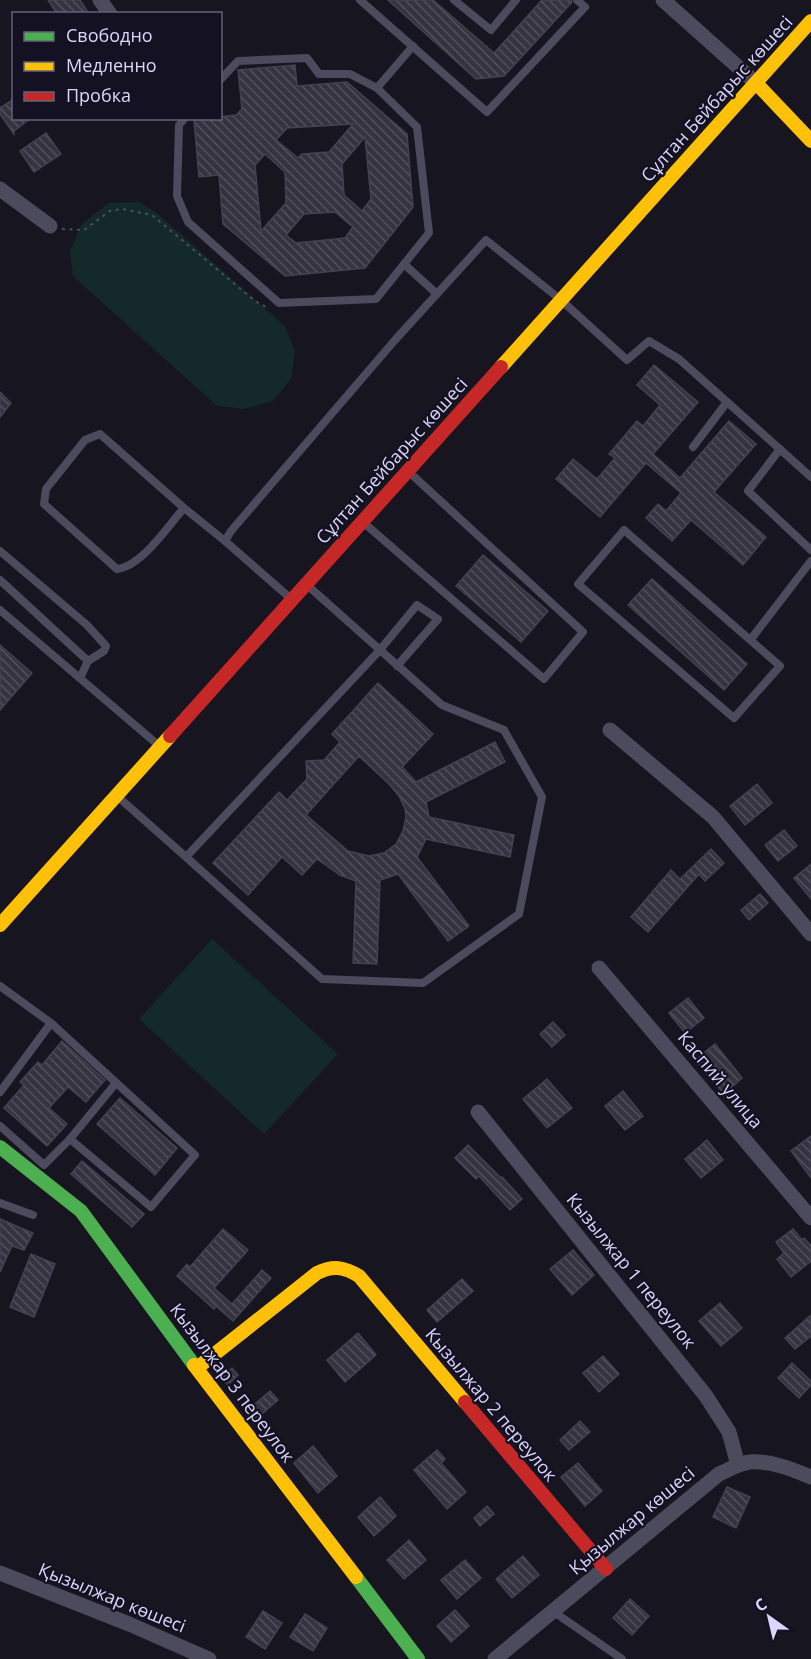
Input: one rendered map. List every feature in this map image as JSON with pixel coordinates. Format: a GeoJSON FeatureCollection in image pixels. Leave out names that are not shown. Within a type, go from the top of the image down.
{"type":"FeatureCollection","features":[{"type":"Feature","properties":{"kind":"street"},"geometry":{"type":"LineString","coordinates":[[663,0],[756,83],[807,133]]}},
{"type":"Feature","properties":{"kind":"street","name":"Сұлтан Бейбарыс көшесі"},"geometry":{"type":"LineString","coordinates":[[0,925],[811,21]]}},
{"type":"Feature","properties":{"kind":"street"},"geometry":{"type":"LineString","coordinates":[[0,189],[50,226]]}},
{"type":"Feature","properties":{"kind":"street"},"geometry":{"type":"LineString","coordinates":[[610,730],[713,817],[811,934]]}},
{"type":"Feature","properties":{"kind":"street","name":"Каспий улица"},"geometry":{"type":"LineString","coordinates":[[599,968],[811,1218]]}},
{"type":"Feature","properties":{"kind":"street","name":"Кызылжар 1 переулок"},"geometry":{"type":"LineString","coordinates":[[478,1112],[706,1396],[729,1432],[738,1465]]}},
{"type":"Feature","properties":{"kind":"street","name":"Кызылжар 3 переулок"},"geometry":{"type":"LineString","coordinates":[[0,1147],[81,1211],[418,1659]]}},
{"type":"Feature","properties":{"kind":"street","name":"Кызылжар 2 переулок"},"geometry":{"type":"LineString","coordinates":[[197,1368],[317,1273],[330,1267],[346,1267],[359,1276],[606,1569]]}},
{"type":"Feature","properties":{"kind":"street","name":"Қызылжар көшесі"},"geometry":{"type":"LineString","coordinates":[[495,1659],[719,1474],[738,1465],[752,1462],[788,1468],[811,1477]]}},
{"type":"Feature","properties":{"kind":"street","name":"Қызылжар көшесі"},"geometry":{"type":"LineString","coordinates":[[0,1573],[129,1624],[209,1659]]}},
{"type":"Feature","properties":{"kind":"lane"},"geometry":{"type":"LineString","coordinates":[[360,0],[487,112],[585,8],[577,0]]}},
{"type":"Feature","properties":{"kind":"lane"},"geometry":{"type":"LineString","coordinates":[[454,0],[491,30],[516,0]]}},
{"type":"Feature","properties":{"kind":"lane"},"geometry":{"type":"LineString","coordinates":[[377,88],[413,46]]}},
{"type":"Feature","properties":{"kind":"lane"},"geometry":{"type":"LineString","coordinates":[[183,120],[179,125],[177,196],[188,222],[279,303],[376,299],[429,233],[417,127],[377,88],[350,74],[319,74],[308,58],[238,61],[222,78]]}},
{"type":"Feature","properties":{"kind":"lane"},"geometry":{"type":"LineString","coordinates":[[225,541],[238,522],[486,240],[561,300],[627,360],[649,341],[679,359],[811,477]]}},
{"type":"Feature","properties":{"kind":"lane"},"geometry":{"type":"LineString","coordinates":[[404,264],[437,294]]}},
{"type":"Feature","properties":{"kind":"lane"},"geometry":{"type":"LineString","coordinates":[[693,447],[727,402]]}},
{"type":"Feature","properties":{"kind":"lane"},"geometry":{"type":"LineString","coordinates":[[184,508],[140,557],[126,567],[117,568],[44,504],[46,489],[85,441],[100,434],[292,600]]}},
{"type":"Feature","properties":{"kind":"lane"},"geometry":{"type":"LineString","coordinates":[[780,449],[748,491],[811,550]]}},
{"type":"Feature","properties":{"kind":"lane"},"geometry":{"type":"LineString","coordinates":[[362,522],[544,679],[583,632],[407,471]]}},
{"type":"Feature","properties":{"kind":"lane"},"geometry":{"type":"LineString","coordinates":[[624,530],[751,639],[780,666],[734,718],[578,584],[624,530]]}},
{"type":"Feature","properties":{"kind":"lane"},"geometry":{"type":"LineString","coordinates":[[0,551],[87,625],[106,646],[104,651],[88,661],[80,678]]}},
{"type":"Feature","properties":{"kind":"lane"},"geometry":{"type":"LineString","coordinates":[[751,639],[811,561]]}},
{"type":"Feature","properties":{"kind":"lane"},"geometry":{"type":"LineString","coordinates":[[0,580],[88,661]]}},
{"type":"Feature","properties":{"kind":"lane"},"geometry":{"type":"LineString","coordinates":[[116,795],[322,979],[423,983],[519,914],[542,797],[504,730],[442,705],[306,584]]}},
{"type":"Feature","properties":{"kind":"lane"},"geometry":{"type":"LineString","coordinates":[[186,857],[379,651],[417,605],[438,619],[397,666]]}},
{"type":"Feature","properties":{"kind":"lane"},"geometry":{"type":"LineString","coordinates":[[0,610],[161,747]]}},
{"type":"Feature","properties":{"kind":"lane"},"geometry":{"type":"LineString","coordinates":[[0,986],[51,1023],[195,1155],[151,1207],[70,1139]]}},
{"type":"Feature","properties":{"kind":"lane"},"geometry":{"type":"LineString","coordinates":[[0,1092],[51,1023]]}},
{"type":"Feature","properties":{"kind":"lane"},"geometry":{"type":"LineString","coordinates":[[0,1126],[44,1165],[70,1139],[116,1083]]}},
{"type":"Feature","properties":{"kind":"lane"},"geometry":{"type":"LineString","coordinates":[[0,1203],[33,1215]]}},
{"type":"Feature","properties":{"kind":"lane"},"geometry":{"type":"LineString","coordinates":[[554,1612],[622,1659]]}},
{"type":"Feature","properties":{"kind":"path"},"geometry":{"type":"LineString","coordinates":[[50,226],[67,230],[84,230],[110,212],[122,209],[152,214],[255,301],[268,308],[279,303]]}},
{"type":"Feature","properties":{"kind":"green space"},"geometry":{"type":"Polygon","coordinates":[[[139,202],[158,214],[285,326],[295,351],[291,379],[273,401],[244,409],[217,406],[73,276],[70,251],[82,224],[108,203],[139,202]]]}},
{"type":"Feature","properties":{"kind":"green space"},"geometry":{"type":"Polygon","coordinates":[[[212,939],[338,1054],[264,1134],[139,1019],[212,939]]]}},
{"type":"Feature","properties":{"kind":"building"},"geometry":{"type":"Polygon","coordinates":[[[48,0],[80,0],[88,12],[56,12],[48,0]]]}},
{"type":"Feature","properties":{"kind":"building"},"geometry":{"type":"Polygon","coordinates":[[[388,0],[433,0],[494,53],[542,0],[571,0],[572,2],[504,76],[476,79],[388,0]]]}},
{"type":"Feature","properties":{"kind":"building"},"geometry":{"type":"Polygon","coordinates":[[[295,65],[297,86],[347,82],[407,134],[413,207],[365,268],[285,276],[223,224],[219,175],[199,177],[194,120],[222,120],[222,117],[236,115],[242,109],[238,70],[295,65]],[[353,124],[287,128],[276,140],[298,158],[302,154],[329,152],[353,124]],[[365,137],[342,164],[344,195],[362,211],[371,199],[365,137]],[[265,154],[255,165],[261,231],[286,203],[285,172],[265,154]],[[335,212],[304,214],[286,235],[296,243],[345,238],[353,227],[335,212]]]}},
{"type":"Feature","properties":{"kind":"building"},"geometry":{"type":"Polygon","coordinates":[[[12,100],[12,120],[28,120],[14,131],[14,134],[0,114],[0,108],[12,100]]]}},
{"type":"Feature","properties":{"kind":"building"},"geometry":{"type":"Polygon","coordinates":[[[46,133],[61,154],[34,172],[20,151],[46,133]]]}},
{"type":"Feature","properties":{"kind":"building"},"geometry":{"type":"Polygon","coordinates":[[[654,365],[698,402],[653,454],[680,478],[729,421],[756,444],[714,492],[766,537],[743,565],[691,520],[672,541],[646,518],[658,504],[666,511],[681,493],[646,463],[600,517],[556,479],[573,459],[597,479],[615,458],[609,454],[637,421],[643,426],[660,405],[637,385],[654,365]]]}},
{"type":"Feature","properties":{"kind":"building"},"geometry":{"type":"Polygon","coordinates":[[[0,392],[11,403],[0,417],[0,392]]]}},
{"type":"Feature","properties":{"kind":"building"},"geometry":{"type":"Polygon","coordinates":[[[483,555],[548,611],[521,642],[456,586],[483,555]]]}},
{"type":"Feature","properties":{"kind":"building"},"geometry":{"type":"Polygon","coordinates":[[[652,579],[747,664],[724,690],[628,605],[652,579]]]}},
{"type":"Feature","properties":{"kind":"building"},"geometry":{"type":"Polygon","coordinates":[[[0,645],[32,673],[0,710],[0,645]]]}},
{"type":"Feature","properties":{"kind":"building"},"geometry":{"type":"Polygon","coordinates":[[[378,683],[433,734],[402,767],[416,782],[495,742],[505,762],[426,802],[429,817],[514,835],[510,857],[426,839],[417,857],[469,926],[448,941],[398,874],[380,880],[377,964],[353,963],[356,881],[340,875],[317,859],[302,875],[282,857],[248,895],[213,863],[279,792],[287,800],[307,779],[306,761],[324,760],[340,742],[332,734],[378,683]],[[359,756],[306,815],[348,851],[369,856],[384,853],[396,844],[403,831],[406,817],[399,796],[359,756]]]}},
{"type":"Feature","properties":{"kind":"building"},"geometry":{"type":"Polygon","coordinates":[[[757,784],[772,803],[745,825],[730,806],[757,784]]]}},
{"type":"Feature","properties":{"kind":"building"},"geometry":{"type":"Polygon","coordinates":[[[784,830],[797,846],[778,861],[765,845],[784,830]]]}},
{"type":"Feature","properties":{"kind":"building"},"geometry":{"type":"Polygon","coordinates":[[[711,849],[724,863],[705,881],[699,874],[648,932],[631,917],[671,870],[680,879],[711,849]]]}},
{"type":"Feature","properties":{"kind":"building"},"geometry":{"type":"Polygon","coordinates":[[[811,864],[811,899],[794,878],[811,864]]]}},
{"type":"Feature","properties":{"kind":"building"},"geometry":{"type":"Polygon","coordinates":[[[760,894],[768,903],[749,920],[741,910],[760,894]]]}},
{"type":"Feature","properties":{"kind":"building"},"geometry":{"type":"Polygon","coordinates":[[[688,998],[704,1018],[685,1033],[669,1013],[688,998]]]}},
{"type":"Feature","properties":{"kind":"building"},"geometry":{"type":"Polygon","coordinates":[[[553,1022],[565,1035],[552,1047],[540,1034],[553,1022]]]}},
{"type":"Feature","properties":{"kind":"building"},"geometry":{"type":"Polygon","coordinates":[[[62,1041],[105,1080],[86,1102],[68,1087],[49,1108],[67,1124],[47,1146],[4,1108],[24,1085],[20,1082],[38,1062],[42,1065],[62,1041]]]}},
{"type":"Feature","properties":{"kind":"building"},"geometry":{"type":"Polygon","coordinates":[[[715,1044],[742,1078],[724,1094],[695,1060],[715,1044]]]}},
{"type":"Feature","properties":{"kind":"building"},"geometry":{"type":"Polygon","coordinates":[[[547,1079],[572,1108],[547,1128],[523,1099],[547,1079]]]}},
{"type":"Feature","properties":{"kind":"building"},"geometry":{"type":"Polygon","coordinates":[[[623,1091],[643,1116],[625,1130],[605,1106],[623,1091]]]}},
{"type":"Feature","properties":{"kind":"building"},"geometry":{"type":"Polygon","coordinates":[[[120,1098],[177,1148],[155,1175],[97,1124],[120,1098]]]}},
{"type":"Feature","properties":{"kind":"building"},"geometry":{"type":"Polygon","coordinates":[[[811,1136],[811,1178],[791,1151],[811,1136]]]}},
{"type":"Feature","properties":{"kind":"building"},"geometry":{"type":"Polygon","coordinates":[[[707,1140],[723,1160],[701,1178],[685,1159],[707,1140]]]}},
{"type":"Feature","properties":{"kind":"building"},"geometry":{"type":"Polygon","coordinates":[[[468,1145],[522,1199],[510,1210],[479,1176],[476,1179],[455,1158],[468,1145]]]}},
{"type":"Feature","properties":{"kind":"building"},"geometry":{"type":"Polygon","coordinates":[[[82,1161],[144,1214],[132,1227],[71,1174],[82,1161]]]}},
{"type":"Feature","properties":{"kind":"building"},"geometry":{"type":"Polygon","coordinates":[[[0,1219],[33,1233],[24,1250],[12,1246],[0,1272],[0,1219]]]}},
{"type":"Feature","properties":{"kind":"building"},"geometry":{"type":"Polygon","coordinates":[[[223,1229],[248,1250],[214,1288],[232,1304],[262,1270],[271,1278],[233,1321],[216,1306],[214,1309],[177,1276],[187,1264],[190,1267],[223,1229]]]}},
{"type":"Feature","properties":{"kind":"building"},"geometry":{"type":"Polygon","coordinates":[[[793,1229],[802,1240],[804,1238],[811,1246],[811,1261],[791,1277],[777,1259],[784,1253],[776,1242],[793,1229]]]}},
{"type":"Feature","properties":{"kind":"building"},"geometry":{"type":"Polygon","coordinates":[[[573,1250],[594,1275],[572,1295],[550,1269],[573,1250]]]}},
{"type":"Feature","properties":{"kind":"building"},"geometry":{"type":"Polygon","coordinates":[[[31,1254],[55,1264],[34,1317],[10,1307],[31,1254]]]}},
{"type":"Feature","properties":{"kind":"building"},"geometry":{"type":"Polygon","coordinates":[[[462,1279],[473,1291],[437,1322],[427,1310],[462,1279]]]}},
{"type":"Feature","properties":{"kind":"building"},"geometry":{"type":"Polygon","coordinates":[[[720,1303],[742,1328],[721,1346],[699,1321],[720,1303]]]}},
{"type":"Feature","properties":{"kind":"building"},"geometry":{"type":"Polygon","coordinates":[[[811,1315],[811,1336],[795,1349],[785,1338],[811,1315]]]}},
{"type":"Feature","properties":{"kind":"building"},"geometry":{"type":"Polygon","coordinates":[[[358,1333],[376,1355],[345,1382],[327,1360],[358,1333]]]}},
{"type":"Feature","properties":{"kind":"building"},"geometry":{"type":"Polygon","coordinates":[[[603,1356],[619,1374],[599,1392],[583,1373],[603,1356]]]}},
{"type":"Feature","properties":{"kind":"building"},"geometry":{"type":"Polygon","coordinates":[[[792,1363],[811,1381],[811,1385],[799,1398],[778,1378],[792,1363]]]}},
{"type":"Feature","properties":{"kind":"building"},"geometry":{"type":"Polygon","coordinates":[[[232,1368],[238,1375],[228,1385],[221,1377],[232,1368]]]}},
{"type":"Feature","properties":{"kind":"building"},"geometry":{"type":"Polygon","coordinates":[[[270,1391],[278,1400],[256,1419],[248,1410],[270,1391]]]}},
{"type":"Feature","properties":{"kind":"building"},"geometry":{"type":"Polygon","coordinates":[[[580,1421],[590,1432],[569,1450],[560,1440],[580,1421]]]}},
{"type":"Feature","properties":{"kind":"building"},"geometry":{"type":"Polygon","coordinates":[[[313,1446],[337,1476],[318,1493],[294,1463],[313,1446]]]}},
{"type":"Feature","properties":{"kind":"building"},"geometry":{"type":"Polygon","coordinates":[[[437,1450],[445,1459],[441,1463],[466,1492],[447,1509],[414,1470],[437,1450]]]}},
{"type":"Feature","properties":{"kind":"building"},"geometry":{"type":"Polygon","coordinates":[[[578,1463],[602,1491],[585,1506],[561,1477],[578,1463]]]}},
{"type":"Feature","properties":{"kind":"building"},"geometry":{"type":"Polygon","coordinates":[[[727,1487],[750,1497],[736,1528],[713,1517],[727,1487]]]}},
{"type":"Feature","properties":{"kind":"building"},"geometry":{"type":"Polygon","coordinates":[[[380,1497],[396,1516],[374,1536],[358,1517],[380,1497]]]}},
{"type":"Feature","properties":{"kind":"building"},"geometry":{"type":"Polygon","coordinates":[[[487,1506],[494,1514],[480,1526],[474,1518],[487,1506]]]}},
{"type":"Feature","properties":{"kind":"building"},"geometry":{"type":"Polygon","coordinates":[[[409,1540],[426,1560],[404,1579],[387,1560],[409,1540]]]}},
{"type":"Feature","properties":{"kind":"building"},"geometry":{"type":"Polygon","coordinates":[[[523,1556],[539,1575],[512,1598],[496,1579],[523,1556]]]}},
{"type":"Feature","properties":{"kind":"building"},"geometry":{"type":"Polygon","coordinates":[[[465,1560],[481,1578],[457,1599],[441,1580],[465,1560]]]}},
{"type":"Feature","properties":{"kind":"building"},"geometry":{"type":"Polygon","coordinates":[[[630,1599],[649,1616],[632,1635],[613,1618],[630,1599]]]}},
{"type":"Feature","properties":{"kind":"building"},"geometry":{"type":"Polygon","coordinates":[[[455,1610],[469,1626],[451,1642],[437,1626],[455,1610]]]}},
{"type":"Feature","properties":{"kind":"building"},"geometry":{"type":"Polygon","coordinates":[[[263,1611],[282,1623],[265,1649],[246,1637],[263,1611]]]}},
{"type":"Feature","properties":{"kind":"building"},"geometry":{"type":"Polygon","coordinates":[[[305,1614],[327,1628],[313,1651],[290,1637],[305,1614]]]}},
{"type":"Feature","properties":{"kind":"traffic: fast"},"geometry":{"type":"LineString","coordinates":[[0,1147],[81,1211],[194,1365]]}},
{"type":"Feature","properties":{"kind":"traffic: fast"},"geometry":{"type":"LineString","coordinates":[[356,1577],[418,1659]]}},
{"type":"Feature","properties":{"kind":"traffic: slow"},"geometry":{"type":"LineString","coordinates":[[501,367],[811,21]]}},
{"type":"Feature","properties":{"kind":"traffic: slow"},"geometry":{"type":"LineString","coordinates":[[756,83],[811,141]]}},
{"type":"Feature","properties":{"kind":"traffic: slow"},"geometry":{"type":"LineString","coordinates":[[0,925],[170,736]]}},
{"type":"Feature","properties":{"kind":"traffic: slow"},"geometry":{"type":"LineString","coordinates":[[197,1368],[317,1273],[338,1268],[359,1276],[465,1402]]}},
{"type":"Feature","properties":{"kind":"traffic: slow"},"geometry":{"type":"LineString","coordinates":[[194,1365],[356,1577]]}},
{"type":"Feature","properties":{"kind":"traffic: jam"},"geometry":{"type":"LineString","coordinates":[[170,736],[501,367]]}},
{"type":"Feature","properties":{"kind":"traffic: jam"},"geometry":{"type":"LineString","coordinates":[[465,1402],[606,1569]]}}]}
